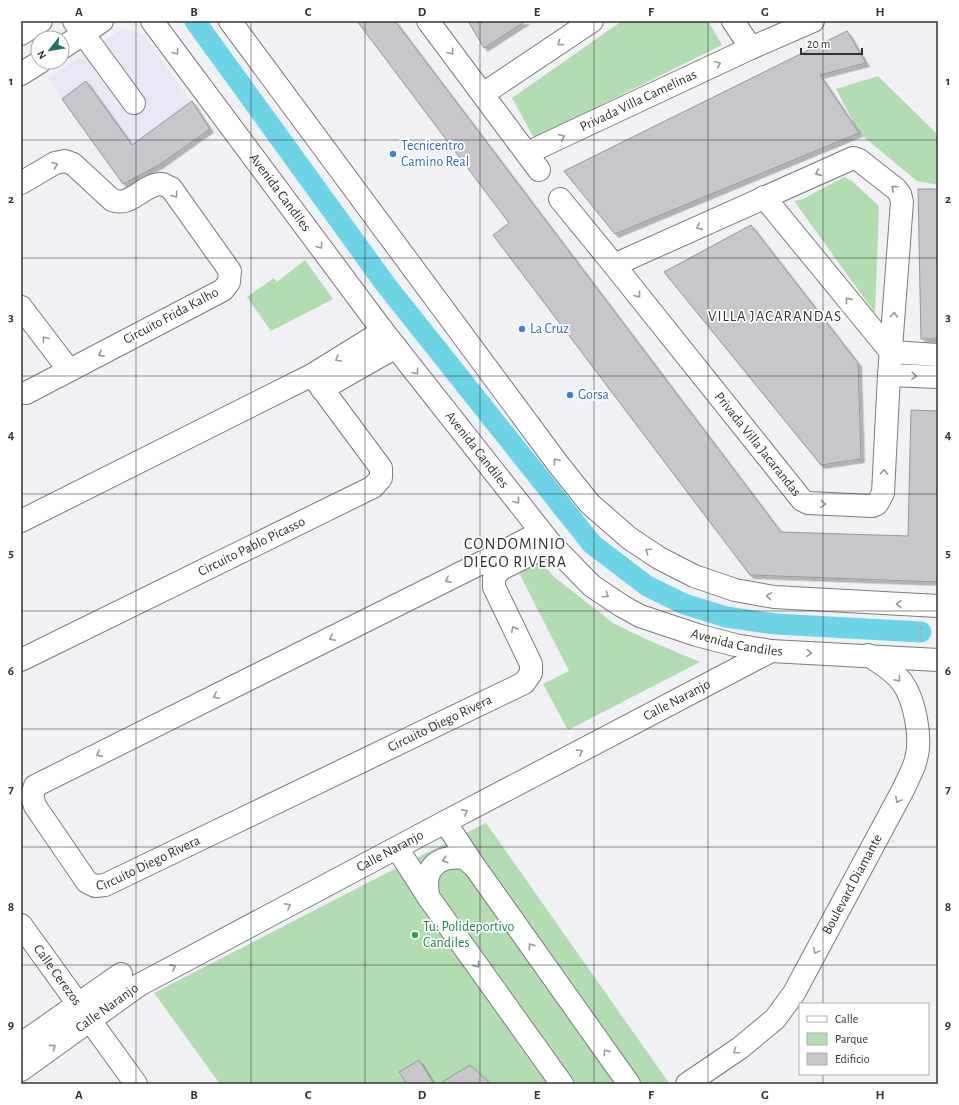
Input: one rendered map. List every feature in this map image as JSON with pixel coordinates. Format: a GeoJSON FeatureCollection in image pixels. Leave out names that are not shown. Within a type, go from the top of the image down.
{"type":"FeatureCollection","features":[{"type":"Feature","properties":{"kind":"street"},"geometry":{"type":"LineString","coordinates":[[21,34],[42,21]]}},
{"type":"Feature","properties":{"kind":"street"},"geometry":{"type":"LineString","coordinates":[[70,38],[79,27],[102,21]]}},
{"type":"Feature","properties":{"kind":"street","name":"Avenida Candiles"},"geometry":{"type":"LineString","coordinates":[[152,21],[390,339],[546,538],[592,586],[640,616],[697,635],[735,645],[771,651],[868,655],[931,652]]}},
{"type":"Feature","properties":{"kind":"street"},"geometry":{"type":"LineString","coordinates":[[230,21],[558,464],[590,504],[629,538],[659,558],[694,576],[735,590],[774,597],[931,613]]}},
{"type":"Feature","properties":{"kind":"street","name":"Privada Villa Camelinas"},"geometry":{"type":"LineString","coordinates":[[428,21],[533,162],[751,48],[813,21]]}},
{"type":"Feature","properties":{"kind":"street"},"geometry":{"type":"LineString","coordinates":[[483,94],[592,21]]}},
{"type":"Feature","properties":{"kind":"street"},"geometry":{"type":"LineString","coordinates":[[734,21],[751,48]]}},
{"type":"Feature","properties":{"kind":"street"},"geometry":{"type":"LineString","coordinates":[[79,27],[134,103]]}},
{"type":"Feature","properties":{"kind":"street"},"geometry":{"type":"LineString","coordinates":[[21,74],[30,68]]}},
{"type":"Feature","properties":{"kind":"street","name":"Privada Villa Jacarandas"},"geometry":{"type":"LineString","coordinates":[[560,199],[802,500],[808,503],[872,506],[877,504],[883,493],[889,375],[902,202],[900,194],[896,189],[859,160],[853,158],[614,265]]}},
{"type":"Feature","properties":{"kind":"street","name":"Circuito Frida Kalho"},"geometry":{"type":"LineString","coordinates":[[21,183],[55,163],[65,161],[73,164],[112,200],[117,202],[124,202],[154,186],[163,184],[170,188],[230,272],[229,282],[223,290],[26,393]]}},
{"type":"Feature","properties":{"kind":"street"},"geometry":{"type":"LineString","coordinates":[[764,197],[891,352],[938,355]]}},
{"type":"Feature","properties":{"kind":"street"},"geometry":{"type":"LineString","coordinates":[[21,307],[69,370]]}},
{"type":"Feature","properties":{"kind":"street"},"geometry":{"type":"LineString","coordinates":[[21,521],[317,382],[390,339]]}},
{"type":"Feature","properties":{"kind":"street"},"geometry":{"type":"LineString","coordinates":[[889,375],[938,377]]}},
{"type":"Feature","properties":{"kind":"street","name":"Circuito Pablo Picasso"},"geometry":{"type":"LineString","coordinates":[[21,660],[373,487],[381,478],[382,468],[317,382]]}},
{"type":"Feature","properties":{"kind":"street","name":"Circuito Diego Rivera"},"geometry":{"type":"LineString","coordinates":[[546,538],[501,569],[494,577],[494,587],[531,664],[531,673],[524,683],[105,885],[95,886],[87,882],[35,806],[32,796],[35,786],[476,566],[546,538]]}},
{"type":"Feature","properties":{"kind":"street","name":"Calle Naranjo"},"geometry":{"type":"LineString","coordinates":[[21,1044],[139,985],[771,651]]}},
{"type":"Feature","properties":{"kind":"street","name":"Boulevard Diamante"},"geometry":{"type":"LineString","coordinates":[[687,1084],[740,1048],[775,1019],[794,993],[901,794],[916,759],[919,744],[910,697],[901,681],[890,669],[868,655]]}},
{"type":"Feature","properties":{"kind":"street"},"geometry":{"type":"LineString","coordinates":[[445,822],[475,867],[629,1084]]}},
{"type":"Feature","properties":{"kind":"street"},"geometry":{"type":"LineString","coordinates":[[397,848],[429,898],[562,1084]]}},
{"type":"Feature","properties":{"kind":"street"},"geometry":{"type":"LineString","coordinates":[[429,898],[427,891],[427,878],[433,867],[440,861],[455,857],[461,858],[475,867]]}},
{"type":"Feature","properties":{"kind":"street","name":"Calle Cerezos"},"geometry":{"type":"LineString","coordinates":[[21,925],[136,1084]]}},
{"type":"Feature","properties":{"kind":"street","name":"Calle Naranjo"},"geometry":{"type":"LineString","coordinates":[[21,1070],[84,1012],[121,974]]}},
{"type":"Feature","properties":{"kind":"path"},"geometry":{"type":"LineString","coordinates":[[931,613],[931,652]]}},
{"type":"Feature","properties":{"kind":"shaded area"},"geometry":{"type":"Polygon","coordinates":[[[122,29],[144,35],[210,129],[159,165],[123,184],[48,78],[60,70],[70,70],[70,63],[122,29]]]}},
{"type":"Feature","properties":{"kind":"green space"},"geometry":{"type":"Polygon","coordinates":[[[622,21],[708,21],[722,45],[534,138],[512,98],[622,21]]]}},
{"type":"Feature","properties":{"kind":"green space"},"geometry":{"type":"Polygon","coordinates":[[[878,76],[938,135],[938,185],[917,181],[859,133],[836,89],[878,76]]]}},
{"type":"Feature","properties":{"kind":"green space"},"geometry":{"type":"Polygon","coordinates":[[[844,177],[852,181],[879,206],[875,313],[794,201],[803,199],[844,177]]]}},
{"type":"Feature","properties":{"kind":"green space"},"geometry":{"type":"Polygon","coordinates":[[[305,260],[333,299],[271,331],[247,297],[274,278],[277,282],[305,260]]]}},
{"type":"Feature","properties":{"kind":"green space"},"geometry":{"type":"Polygon","coordinates":[[[537,557],[553,576],[613,623],[700,662],[568,730],[543,684],[569,671],[517,569],[537,557]]]}},
{"type":"Feature","properties":{"kind":"green space","name":"Tu: Polideportivo Candiles"},"geometry":{"type":"Polygon","coordinates":[[[486,823],[669,1083],[220,1084],[154,993],[377,878],[486,823]]]}},
{"type":"Feature","properties":{"kind":"building"},"geometry":{"type":"Polygon","coordinates":[[[357,21],[395,21],[781,532],[908,536],[911,410],[938,411],[938,582],[750,575],[493,235],[509,223],[357,21]]]}},
{"type":"Feature","properties":{"kind":"building"},"geometry":{"type":"Polygon","coordinates":[[[468,21],[526,21],[484,48],[468,21]]]}},
{"type":"Feature","properties":{"kind":"building"},"geometry":{"type":"Polygon","coordinates":[[[847,31],[866,63],[820,75],[859,133],[615,234],[564,171],[847,31]]]}},
{"type":"Feature","properties":{"kind":"building"},"geometry":{"type":"Polygon","coordinates":[[[86,81],[132,145],[192,101],[210,129],[159,165],[123,184],[62,99],[86,81]]]}},
{"type":"Feature","properties":{"kind":"building"},"geometry":{"type":"Polygon","coordinates":[[[918,189],[938,189],[938,339],[921,339],[918,189]]]}},
{"type":"Feature","properties":{"kind":"building"},"geometry":{"type":"Polygon","coordinates":[[[751,225],[858,363],[861,459],[821,465],[664,272],[751,225]]]}},
{"type":"Feature","properties":{"kind":"building"},"geometry":{"type":"Polygon","coordinates":[[[419,1060],[434,1084],[407,1084],[399,1072],[419,1060]]]}},
{"type":"Feature","properties":{"kind":"building"},"geometry":{"type":"Polygon","coordinates":[[[470,1065],[491,1084],[439,1084],[470,1065]]]}},
{"type":"Feature","properties":{"kind":"waterway"},"geometry":{"type":"LineString","coordinates":[[195,21],[386,285],[592,544],[647,586],[684,604],[726,617],[776,624],[921,632]]}},
{"type":"Feature","properties":{"kind":"place","name":"Tecnicentro Camino Real"},"geometry":{"type":"Point","coordinates":[393,154]}},
{"type":"Feature","properties":{"kind":"place","name":"La Cruz"},"geometry":{"type":"Point","coordinates":[522,329]}},
{"type":"Feature","properties":{"kind":"place","name":"Gorsa"},"geometry":{"type":"Point","coordinates":[570,395]}},
{"type":"Feature","properties":{"kind":"place","name":"Tu: Polideportivo Candiles"},"geometry":{"type":"Point","coordinates":[415,935]}},
{"type":"Feature","properties":{"kind":"district","name":"VILLA JACARANDAS"},"geometry":{"type":"Point","coordinates":[775,316]}},
{"type":"Feature","properties":{"kind":"district","name":"CONDOMINIO DIEGO RIVERA"},"geometry":{"type":"Point","coordinates":[515,553]}}]}
